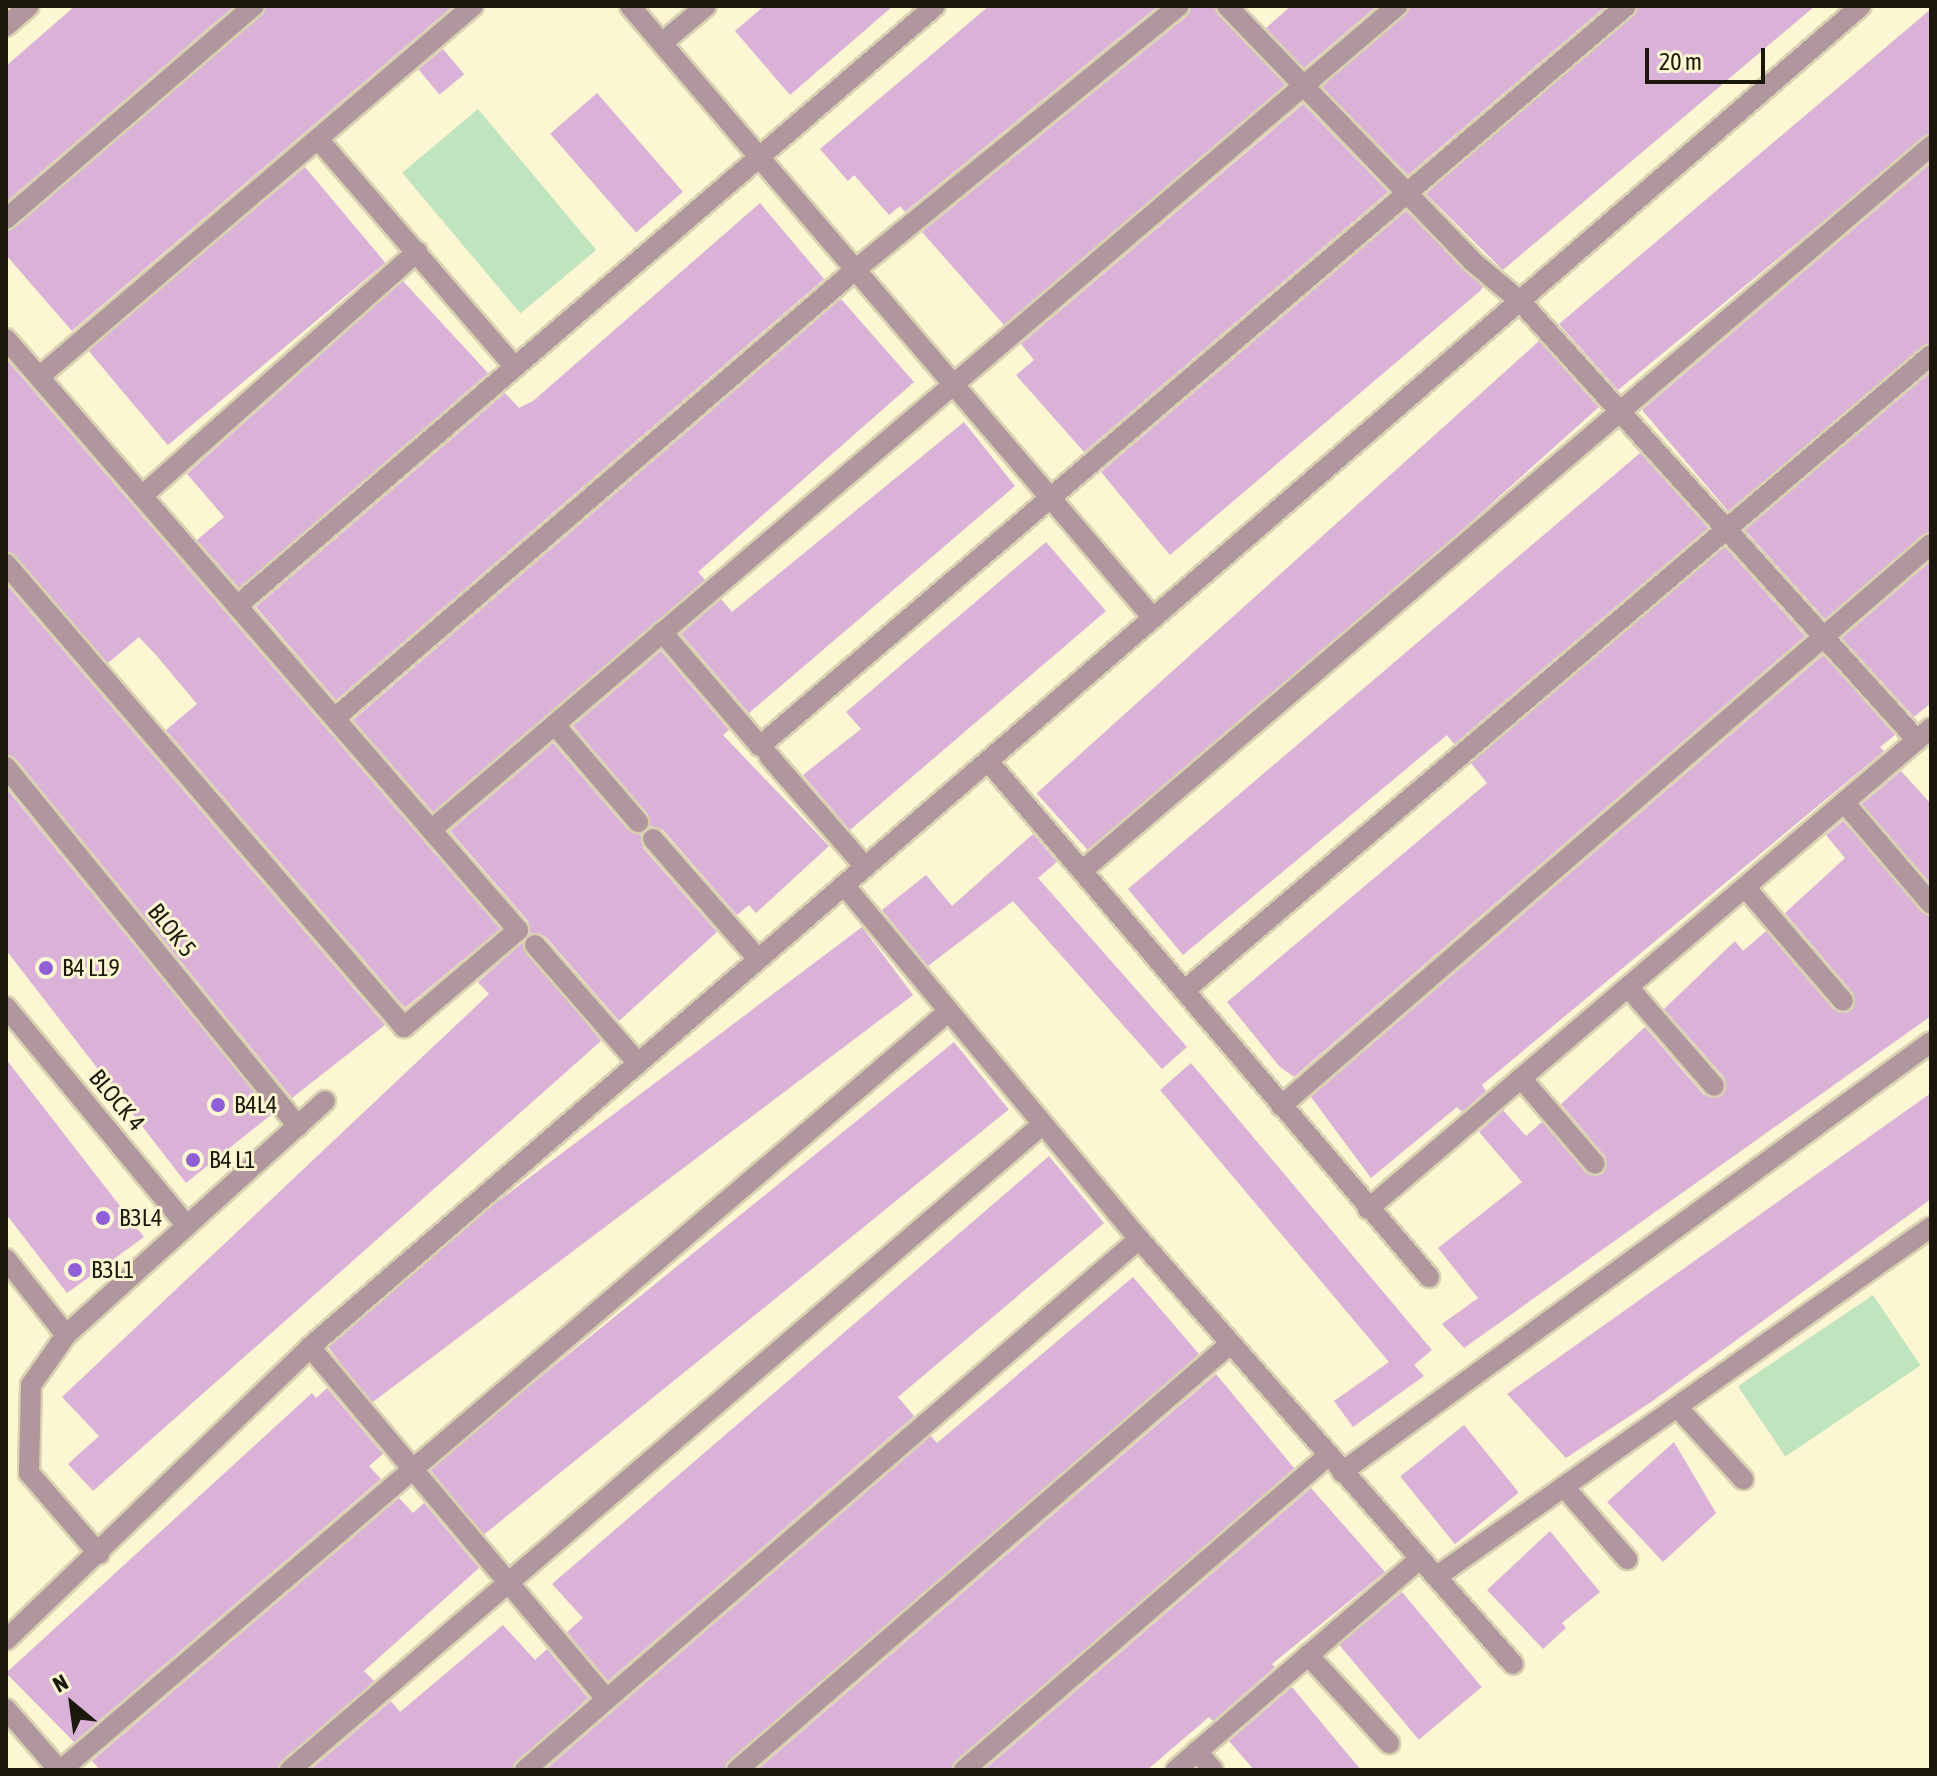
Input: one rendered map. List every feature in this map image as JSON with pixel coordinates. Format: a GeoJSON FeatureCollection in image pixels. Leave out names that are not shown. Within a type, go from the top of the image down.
{"type":"FeatureCollection","features":[{"type":"Feature","properties":{"kind":"street"},"geometry":{"type":"LineString","coordinates":[[6,26],[29,6]]}},
{"type":"Feature","properties":{"kind":"street"},"geometry":{"type":"LineString","coordinates":[[6,219],[254,6]]}},
{"type":"Feature","properties":{"kind":"street"},"geometry":{"type":"LineString","coordinates":[[39,377],[473,6]]}},
{"type":"Feature","properties":{"kind":"street"},"geometry":{"type":"LineString","coordinates":[[630,6],[1153,618]]}},
{"type":"Feature","properties":{"kind":"street"},"geometry":{"type":"LineString","coordinates":[[662,43],[706,6]]}},
{"type":"Feature","properties":{"kind":"street"},"geometry":{"type":"LineString","coordinates":[[237,606],[935,6]]}},
{"type":"Feature","properties":{"kind":"street"},"geometry":{"type":"LineString","coordinates":[[335,718],[855,270],[1179,6]]}},
{"type":"Feature","properties":{"kind":"street"},"geometry":{"type":"LineString","coordinates":[[1227,6],[1407,193],[1520,301],[1824,637],[1924,734],[1368,1209]]}},
{"type":"Feature","properties":{"kind":"street"},"geometry":{"type":"LineString","coordinates":[[431,830],[1397,6]]}},
{"type":"Feature","properties":{"kind":"street"},"geometry":{"type":"LineString","coordinates":[[662,632],[760,746],[1626,6]]}},
{"type":"Feature","properties":{"kind":"street"},"geometry":{"type":"LineString","coordinates":[[6,1640],[99,1554],[310,1347],[1861,6]]}},
{"type":"Feature","properties":{"kind":"street"},"geometry":{"type":"LineString","coordinates":[[318,139],[515,367]]}},
{"type":"Feature","properties":{"kind":"street"},"geometry":{"type":"LineString","coordinates":[[1083,870],[1618,409],[1931,146]]}},
{"type":"Feature","properties":{"kind":"street"},"geometry":{"type":"LineString","coordinates":[[142,496],[417,252]]}},
{"type":"Feature","properties":{"kind":"street"},"geometry":{"type":"LineString","coordinates":[[6,339],[518,930],[404,1027],[6,564]]}},
{"type":"Feature","properties":{"kind":"street"},"geometry":{"type":"LineString","coordinates":[[1185,990],[1931,355]]}},
{"type":"Feature","properties":{"kind":"street"},"geometry":{"type":"LineString","coordinates":[[1281,1106],[1931,544]]}},
{"type":"Feature","properties":{"kind":"street"},"geometry":{"type":"LineString","coordinates":[[555,725],[638,822]]}},
{"type":"Feature","properties":{"kind":"street"},"geometry":{"type":"LineString","coordinates":[[769,756],[865,867]]}},
{"type":"Feature","properties":{"kind":"street"},"geometry":{"type":"LineString","coordinates":[[988,761],[1429,1277]]}},
{"type":"Feature","properties":{"kind":"street","name":"BLOK 5"},"geometry":{"type":"LineString","coordinates":[[6,767],[298,1126]]}},
{"type":"Feature","properties":{"kind":"street"},"geometry":{"type":"LineString","coordinates":[[1844,802],[1931,904]]}},
{"type":"Feature","properties":{"kind":"street"},"geometry":{"type":"LineString","coordinates":[[653,839],[758,959]]}},
{"type":"Feature","properties":{"kind":"street"},"geometry":{"type":"LineString","coordinates":[[844,885],[1139,1239],[1513,1664]]}},
{"type":"Feature","properties":{"kind":"street"},"geometry":{"type":"LineString","coordinates":[[1745,887],[1843,1001]]}},
{"type":"Feature","properties":{"kind":"street"},"geometry":{"type":"LineString","coordinates":[[535,945],[638,1063]]}},
{"type":"Feature","properties":{"kind":"street"},"geometry":{"type":"LineString","coordinates":[[1628,987],[1714,1086]]}},
{"type":"Feature","properties":{"kind":"street","name":"BLOCK 4"},"geometry":{"type":"LineString","coordinates":[[6,1007],[187,1226]]}},
{"type":"Feature","properties":{"kind":"street"},"geometry":{"type":"LineString","coordinates":[[6,1709],[60,1770],[949,1011]]}},
{"type":"Feature","properties":{"kind":"street"},"geometry":{"type":"LineString","coordinates":[[1342,1472],[1931,1042]]}},
{"type":"Feature","properties":{"kind":"street"},"geometry":{"type":"LineString","coordinates":[[1521,1078],[1595,1164]]}},
{"type":"Feature","properties":{"kind":"street"},"geometry":{"type":"LineString","coordinates":[[99,1554],[29,1473],[31,1385],[66,1335],[325,1101]]}},
{"type":"Feature","properties":{"kind":"street"},"geometry":{"type":"LineString","coordinates":[[290,1770],[1043,1124]]}},
{"type":"Feature","properties":{"kind":"street"},"geometry":{"type":"LineString","coordinates":[[1436,1577],[1931,1227]]}},
{"type":"Feature","properties":{"kind":"street"},"geometry":{"type":"LineString","coordinates":[[525,1770],[1139,1239]]}},
{"type":"Feature","properties":{"kind":"street"},"geometry":{"type":"LineString","coordinates":[[6,1259],[66,1335]]}},
{"type":"Feature","properties":{"kind":"street"},"geometry":{"type":"LineString","coordinates":[[737,1770],[1230,1344]]}},
{"type":"Feature","properties":{"kind":"street"},"geometry":{"type":"LineString","coordinates":[[310,1347],[606,1699]]}},
{"type":"Feature","properties":{"kind":"street"},"geometry":{"type":"LineString","coordinates":[[1677,1407],[1743,1479]]}},
{"type":"Feature","properties":{"kind":"street"},"geometry":{"type":"LineString","coordinates":[[964,1770],[1328,1456]]}},
{"type":"Feature","properties":{"kind":"street"},"geometry":{"type":"LineString","coordinates":[[1564,1487],[1627,1559]]}},
{"type":"Feature","properties":{"kind":"street"},"geometry":{"type":"LineString","coordinates":[[1176,1770],[1420,1559]]}},
{"type":"Feature","properties":{"kind":"street"},"geometry":{"type":"LineString","coordinates":[[1308,1655],[1389,1743]]}},
{"type":"Feature","properties":{"kind":"street"},"geometry":{"type":"LineString","coordinates":[[1197,1751],[1213,1770]]}},
{"type":"Feature","properties":{"kind":"green space"},"geometry":{"type":"Polygon","coordinates":[[[478,109],[596,250],[520,314],[402,173],[478,109]]]}},
{"type":"Feature","properties":{"kind":"green space"},"geometry":{"type":"Polygon","coordinates":[[[1873,1295],[1921,1365],[1785,1457],[1738,1386],[1873,1295]]]}},
{"type":"Feature","properties":{"kind":"building"},"geometry":{"type":"Polygon","coordinates":[[[75,6],[234,6],[6,202],[6,66],[75,6]]]}},
{"type":"Feature","properties":{"kind":"building"},"geometry":{"type":"Polygon","coordinates":[[[267,6],[453,6],[72,331],[6,255],[6,232],[267,6]]]}},
{"type":"Feature","properties":{"kind":"building"},"geometry":{"type":"Polygon","coordinates":[[[764,6],[893,6],[790,95],[735,31],[764,6]]]}},
{"type":"Feature","properties":{"kind":"building"},"geometry":{"type":"Polygon","coordinates":[[[989,6],[1158,6],[905,212],[900,206],[889,215],[854,175],[848,181],[820,149],[989,6]]]}},
{"type":"Feature","properties":{"kind":"building"},"geometry":{"type":"Polygon","coordinates":[[[1192,6],[1214,6],[1285,85],[1004,325],[922,232],[1187,16],[1192,6]]]}},
{"type":"Feature","properties":{"kind":"building"},"geometry":{"type":"Polygon","coordinates":[[[1291,6],[1377,6],[1304,68],[1266,28],[1291,6]]]}},
{"type":"Feature","properties":{"kind":"building"},"geometry":{"type":"Polygon","coordinates":[[[1410,6],[1606,6],[1408,175],[1322,87],[1410,6]]]}},
{"type":"Feature","properties":{"kind":"building"},"geometry":{"type":"Polygon","coordinates":[[[1639,6],[1815,6],[1503,270],[1426,194],[1639,6]]]}},
{"type":"Feature","properties":{"kind":"building"},"geometry":{"type":"Polygon","coordinates":[[[1931,9],[1931,133],[1618,390],[1559,324],[1931,9]]]}},
{"type":"Feature","properties":{"kind":"building"},"geometry":{"type":"Polygon","coordinates":[[[443,49],[464,74],[440,95],[418,70],[443,49]]]}},
{"type":"Feature","properties":{"kind":"building"},"geometry":{"type":"Polygon","coordinates":[[[597,93],[683,192],[636,233],[550,134],[597,93]]]}},
{"type":"Feature","properties":{"kind":"building"},"geometry":{"type":"Polygon","coordinates":[[[1303,104],[1388,192],[1084,452],[1016,375],[1034,360],[1021,344],[1303,104]]]}},
{"type":"Feature","properties":{"kind":"building"},"geometry":{"type":"Polygon","coordinates":[[[1931,163],[1931,342],[1728,511],[1642,410],[1931,163]]]}},
{"type":"Feature","properties":{"kind":"building"},"geometry":{"type":"Polygon","coordinates":[[[305,167],[385,263],[168,445],[87,350],[305,167]]]}},
{"type":"Feature","properties":{"kind":"building"},"geometry":{"type":"Polygon","coordinates":[[[760,203],[824,279],[336,700],[256,607],[505,393],[519,408],[533,401],[760,203]]]}},
{"type":"Feature","properties":{"kind":"building"},"geometry":{"type":"Polygon","coordinates":[[[1406,211],[1483,287],[1170,555],[1101,472],[1406,211]]]}},
{"type":"Feature","properties":{"kind":"building"},"geometry":{"type":"Polygon","coordinates":[[[403,281],[488,373],[239,588],[197,540],[224,517],[187,474],[403,281]]]}},
{"type":"Feature","properties":{"kind":"building"},"geometry":{"type":"Polygon","coordinates":[[[841,299],[914,382],[698,572],[705,580],[433,812],[353,720],[841,299]]]}},
{"type":"Feature","properties":{"kind":"building"},"geometry":{"type":"Polygon","coordinates":[[[1539,341],[1599,407],[1096,859],[1037,793],[1539,341]]]}},
{"type":"Feature","properties":{"kind":"building"},"geometry":{"type":"Polygon","coordinates":[[[6,359],[500,929],[405,1008],[166,730],[197,704],[156,655],[139,637],[108,663],[6,551],[6,359]]]}},
{"type":"Feature","properties":{"kind":"building"},"geometry":{"type":"Polygon","coordinates":[[[1931,372],[1931,531],[1825,619],[1745,530],[1931,372]]]}},
{"type":"Feature","properties":{"kind":"building"},"geometry":{"type":"Polygon","coordinates":[[[964,422],[1015,486],[749,713],[681,634],[721,599],[732,612],[964,422]]]}},
{"type":"Feature","properties":{"kind":"building"},"geometry":{"type":"Polygon","coordinates":[[[1640,453],[1708,528],[1454,744],[1447,735],[1183,955],[1128,889],[1640,453]]]}},
{"type":"Feature","properties":{"kind":"building"},"geometry":{"type":"Polygon","coordinates":[[[1046,542],[1106,611],[850,830],[803,775],[861,729],[846,712],[1046,542]]]}},
{"type":"Feature","properties":{"kind":"building"},"geometry":{"type":"Polygon","coordinates":[[[1725,547],[1805,636],[1294,1077],[1279,1066],[1227,1002],[1487,783],[1471,763],[1725,547]]]}},
{"type":"Feature","properties":{"kind":"building"},"geometry":{"type":"Polygon","coordinates":[[[1931,561],[1931,703],[1914,717],[1842,638],[1931,561]]]}},
{"type":"Feature","properties":{"kind":"building"},"geometry":{"type":"Polygon","coordinates":[[[6,584],[385,1025],[292,1098],[16,759],[6,754],[6,584]]]}},
{"type":"Feature","properties":{"kind":"building"},"geometry":{"type":"Polygon","coordinates":[[[661,651],[729,730],[723,735],[829,846],[756,913],[749,905],[737,915],[663,830],[650,826],[648,814],[573,726],[661,651]]]}},
{"type":"Feature","properties":{"kind":"building"},"geometry":{"type":"Polygon","coordinates":[[[1823,655],[1895,735],[1880,747],[1884,751],[1482,1085],[1486,1091],[1462,1112],[1457,1107],[1371,1178],[1311,1097],[1823,655]]]}},
{"type":"Feature","properties":{"kind":"building"},"geometry":{"type":"Polygon","coordinates":[[[553,743],[628,830],[641,835],[643,848],[717,932],[619,1021],[545,936],[530,933],[528,921],[450,831],[553,743]]]}},
{"type":"Feature","properties":{"kind":"building"},"geometry":{"type":"Polygon","coordinates":[[[1901,771],[1931,804],[1931,884],[1862,804],[1901,771]]]}},
{"type":"Feature","properties":{"kind":"building"},"geometry":{"type":"Polygon","coordinates":[[[6,788],[272,1114],[186,1183],[6,950],[6,788]]]}},
{"type":"Feature","properties":{"kind":"building"},"geometry":{"type":"Polygon","coordinates":[[[1843,821],[1931,917],[1931,1016],[1464,1348],[1442,1324],[1478,1298],[1438,1248],[1522,1182],[1479,1132],[1503,1110],[1526,1136],[1542,1122],[1586,1173],[1603,1174],[1605,1156],[1561,1104],[1645,1027],[1704,1095],[1722,1096],[1724,1077],[1664,1009],[1735,941],[1743,951],[1766,931],[1833,1009],[1852,1010],[1853,993],[1785,913],[1845,858],[1826,835],[1843,821]]]}},
{"type":"Feature","properties":{"kind":"building"},"geometry":{"type":"Polygon","coordinates":[[[1033,834],[1057,862],[1038,878],[1187,1047],[1162,1069],[1013,901],[928,966],[882,910],[926,875],[952,906],[1033,834]]]}},
{"type":"Feature","properties":{"kind":"building"},"geometry":{"type":"Polygon","coordinates":[[[862,927],[913,995],[371,1404],[320,1336],[862,927]]]}},
{"type":"Feature","properties":{"kind":"building"},"geometry":{"type":"Polygon","coordinates":[[[522,943],[601,1041],[93,1491],[68,1464],[99,1436],[62,1397],[489,994],[478,982],[522,943]]]}},
{"type":"Feature","properties":{"kind":"building"},"geometry":{"type":"Polygon","coordinates":[[[954,1042],[1009,1110],[483,1535],[429,1467],[954,1042]]]}},
{"type":"Feature","properties":{"kind":"building"},"geometry":{"type":"Polygon","coordinates":[[[6,1059],[144,1237],[67,1293],[6,1214],[6,1059]]]}},
{"type":"Feature","properties":{"kind":"building"},"geometry":{"type":"Polygon","coordinates":[[[1191,1063],[1432,1350],[1414,1365],[1424,1376],[1353,1427],[1334,1401],[1389,1362],[1160,1090],[1191,1063]]]}},
{"type":"Feature","properties":{"kind":"building"},"geometry":{"type":"Polygon","coordinates":[[[1931,1093],[1931,1199],[1651,1402],[1566,1458],[1507,1394],[1931,1093]]]}},
{"type":"Feature","properties":{"kind":"building"},"geometry":{"type":"Polygon","coordinates":[[[1049,1156],[1104,1223],[898,1397],[914,1416],[608,1681],[567,1632],[583,1618],[552,1584],[1049,1156]]]}},
{"type":"Feature","properties":{"kind":"building"},"geometry":{"type":"Polygon","coordinates":[[[1133,1277],[1199,1354],[724,1770],[545,1770],[931,1436],[937,1443],[1133,1277]]]}},
{"type":"Feature","properties":{"kind":"building"},"geometry":{"type":"Polygon","coordinates":[[[1216,1374],[1294,1468],[951,1770],[757,1770],[1216,1374]]]}},
{"type":"Feature","properties":{"kind":"building"},"geometry":{"type":"Polygon","coordinates":[[[327,1388],[383,1454],[369,1466],[381,1479],[74,1742],[6,1673],[312,1393],[316,1398],[327,1388]]]}},
{"type":"Feature","properties":{"kind":"building"},"geometry":{"type":"Polygon","coordinates":[[[1464,1425],[1519,1493],[1455,1544],[1400,1477],[1464,1425]]]}},
{"type":"Feature","properties":{"kind":"building"},"geometry":{"type":"Polygon","coordinates":[[[1674,1442],[1716,1513],[1663,1562],[1607,1502],[1674,1442]]]}},
{"type":"Feature","properties":{"kind":"building"},"geometry":{"type":"Polygon","coordinates":[[[1311,1488],[1385,1572],[1272,1664],[1275,1667],[1213,1721],[1209,1717],[1147,1770],[984,1770],[1311,1488]]]}},
{"type":"Feature","properties":{"kind":"building"},"geometry":{"type":"Polygon","coordinates":[[[399,1498],[413,1513],[424,1503],[479,1568],[364,1671],[374,1681],[277,1770],[100,1770],[92,1761],[399,1498]]]}},
{"type":"Feature","properties":{"kind":"building"},"geometry":{"type":"Polygon","coordinates":[[[1550,1531],[1600,1592],[1562,1623],[1566,1628],[1543,1649],[1487,1590],[1550,1531]]]}},
{"type":"Feature","properties":{"kind":"building"},"geometry":{"type":"Polygon","coordinates":[[[1402,1592],[1482,1687],[1419,1740],[1339,1645],[1402,1592]]]}},
{"type":"Feature","properties":{"kind":"building"},"geometry":{"type":"Polygon","coordinates":[[[503,1625],[535,1660],[547,1649],[588,1698],[512,1770],[310,1770],[391,1701],[400,1712],[503,1625]]]}},
{"type":"Feature","properties":{"kind":"building"},"geometry":{"type":"Polygon","coordinates":[[[1292,1687],[1361,1770],[1254,1770],[1229,1741],[1292,1687]]]}},
{"type":"Feature","properties":{"kind":"place","name":"B4 L19"},"geometry":{"type":"Point","coordinates":[46,968]}},
{"type":"Feature","properties":{"kind":"place","name":"B4L4"},"geometry":{"type":"Point","coordinates":[218,1105]}},
{"type":"Feature","properties":{"kind":"place","name":"B4 L1"},"geometry":{"type":"Point","coordinates":[193,1160]}},
{"type":"Feature","properties":{"kind":"place","name":"B3L4"},"geometry":{"type":"Point","coordinates":[103,1218]}},
{"type":"Feature","properties":{"kind":"place","name":"B3L1"},"geometry":{"type":"Point","coordinates":[75,1270]}}]}
